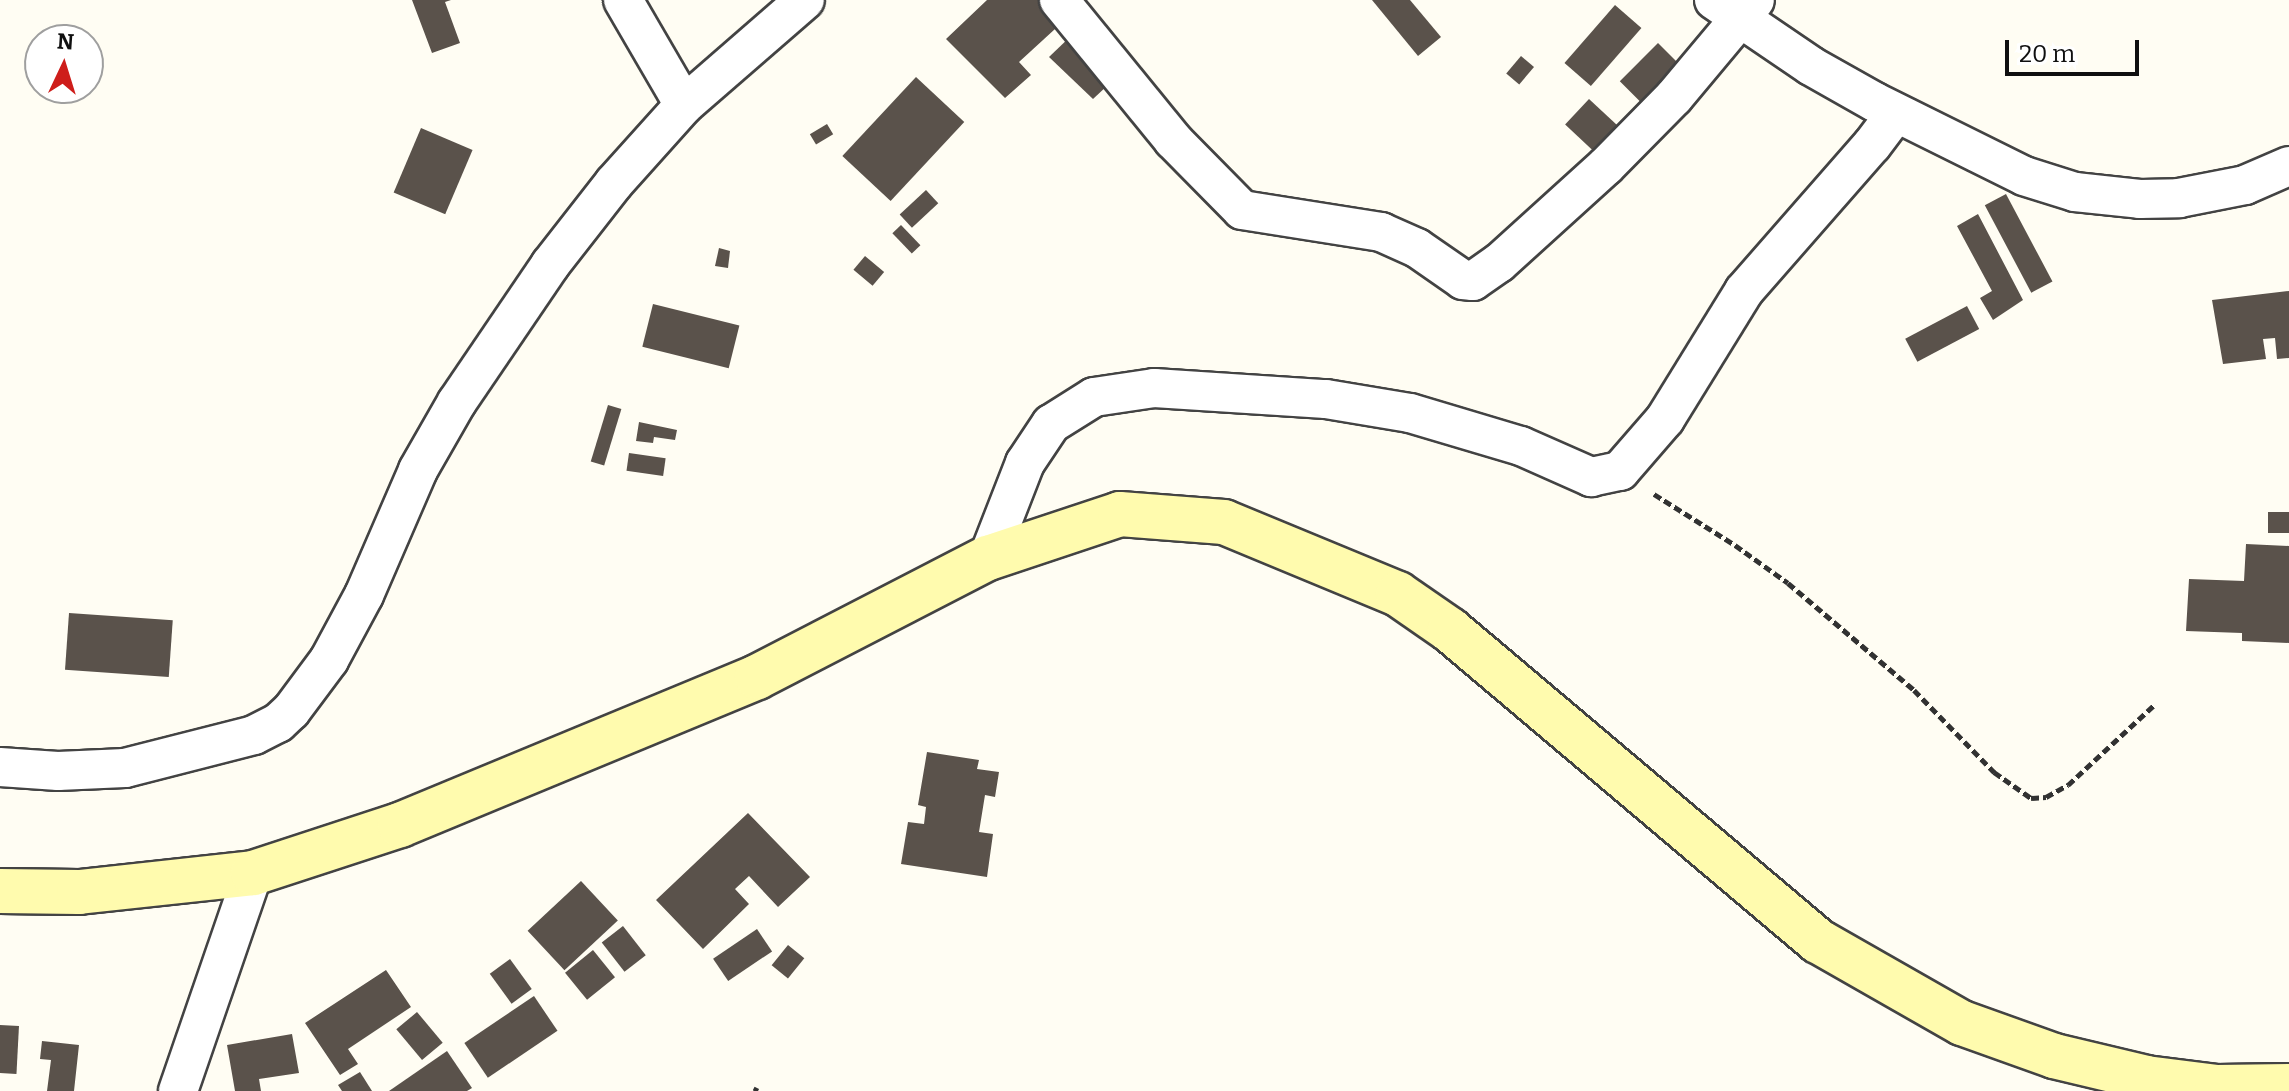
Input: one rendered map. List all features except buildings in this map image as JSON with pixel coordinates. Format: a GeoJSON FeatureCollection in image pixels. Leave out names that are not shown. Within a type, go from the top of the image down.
{"type":"FeatureCollection","features":[{"type":"Feature","properties":{"kind":"main road"},"geometry":{"type":"LineString","coordinates":[[0,891],[79,892],[253,873],[400,825],[757,677],[988,558],[1120,514],[1224,522],[1315,557],[1398,594],[1450,630],[1818,941],[1962,1023],[2054,1056],[2146,1078],[2216,1089],[2289,1086]]}},
{"type":"Feature","properties":{"kind":"street"},"geometry":{"type":"LineString","coordinates":[[623,0],[684,105]]}},
{"type":"Feature","properties":{"kind":"street"},"geometry":{"type":"LineString","coordinates":[[0,767],[82,771],[155,762],[254,735],[278,723],[291,711],[329,660],[364,595],[418,470],[457,402],[550,265],[614,183],[684,105],[805,0]]}},
{"type":"Feature","properties":{"kind":"street"},"geometry":{"type":"LineString","coordinates":[[1059,0],[1173,140],[1242,210],[1381,232],[1417,248],[1463,280],[1473,281],[1499,263],[1606,166],[1674,97],[1736,6],[1811,66],[1896,113],[2024,176],[2075,192],[2140,199],[2179,198],[2245,185],[2289,166]]}},
{"type":"Feature","properties":{"kind":"street"},"geometry":{"type":"LineString","coordinates":[[988,558],[1025,463],[1051,424],[1094,397],[1154,388],[1326,399],[1410,413],[1521,446],[1591,477],[1620,471],[1665,419],[1744,291],[1872,145],[1896,113]]}},
{"type":"Feature","properties":{"kind":"street"},"geometry":{"type":"LineString","coordinates":[[178,1091],[253,873]]}},
{"type":"Feature","properties":{"kind":"path"},"geometry":{"type":"LineString","coordinates":[[1620,471],[1788,583],[1914,690],[1994,772],[2031,798],[2046,797],[2068,785],[2154,705]]}}]}
